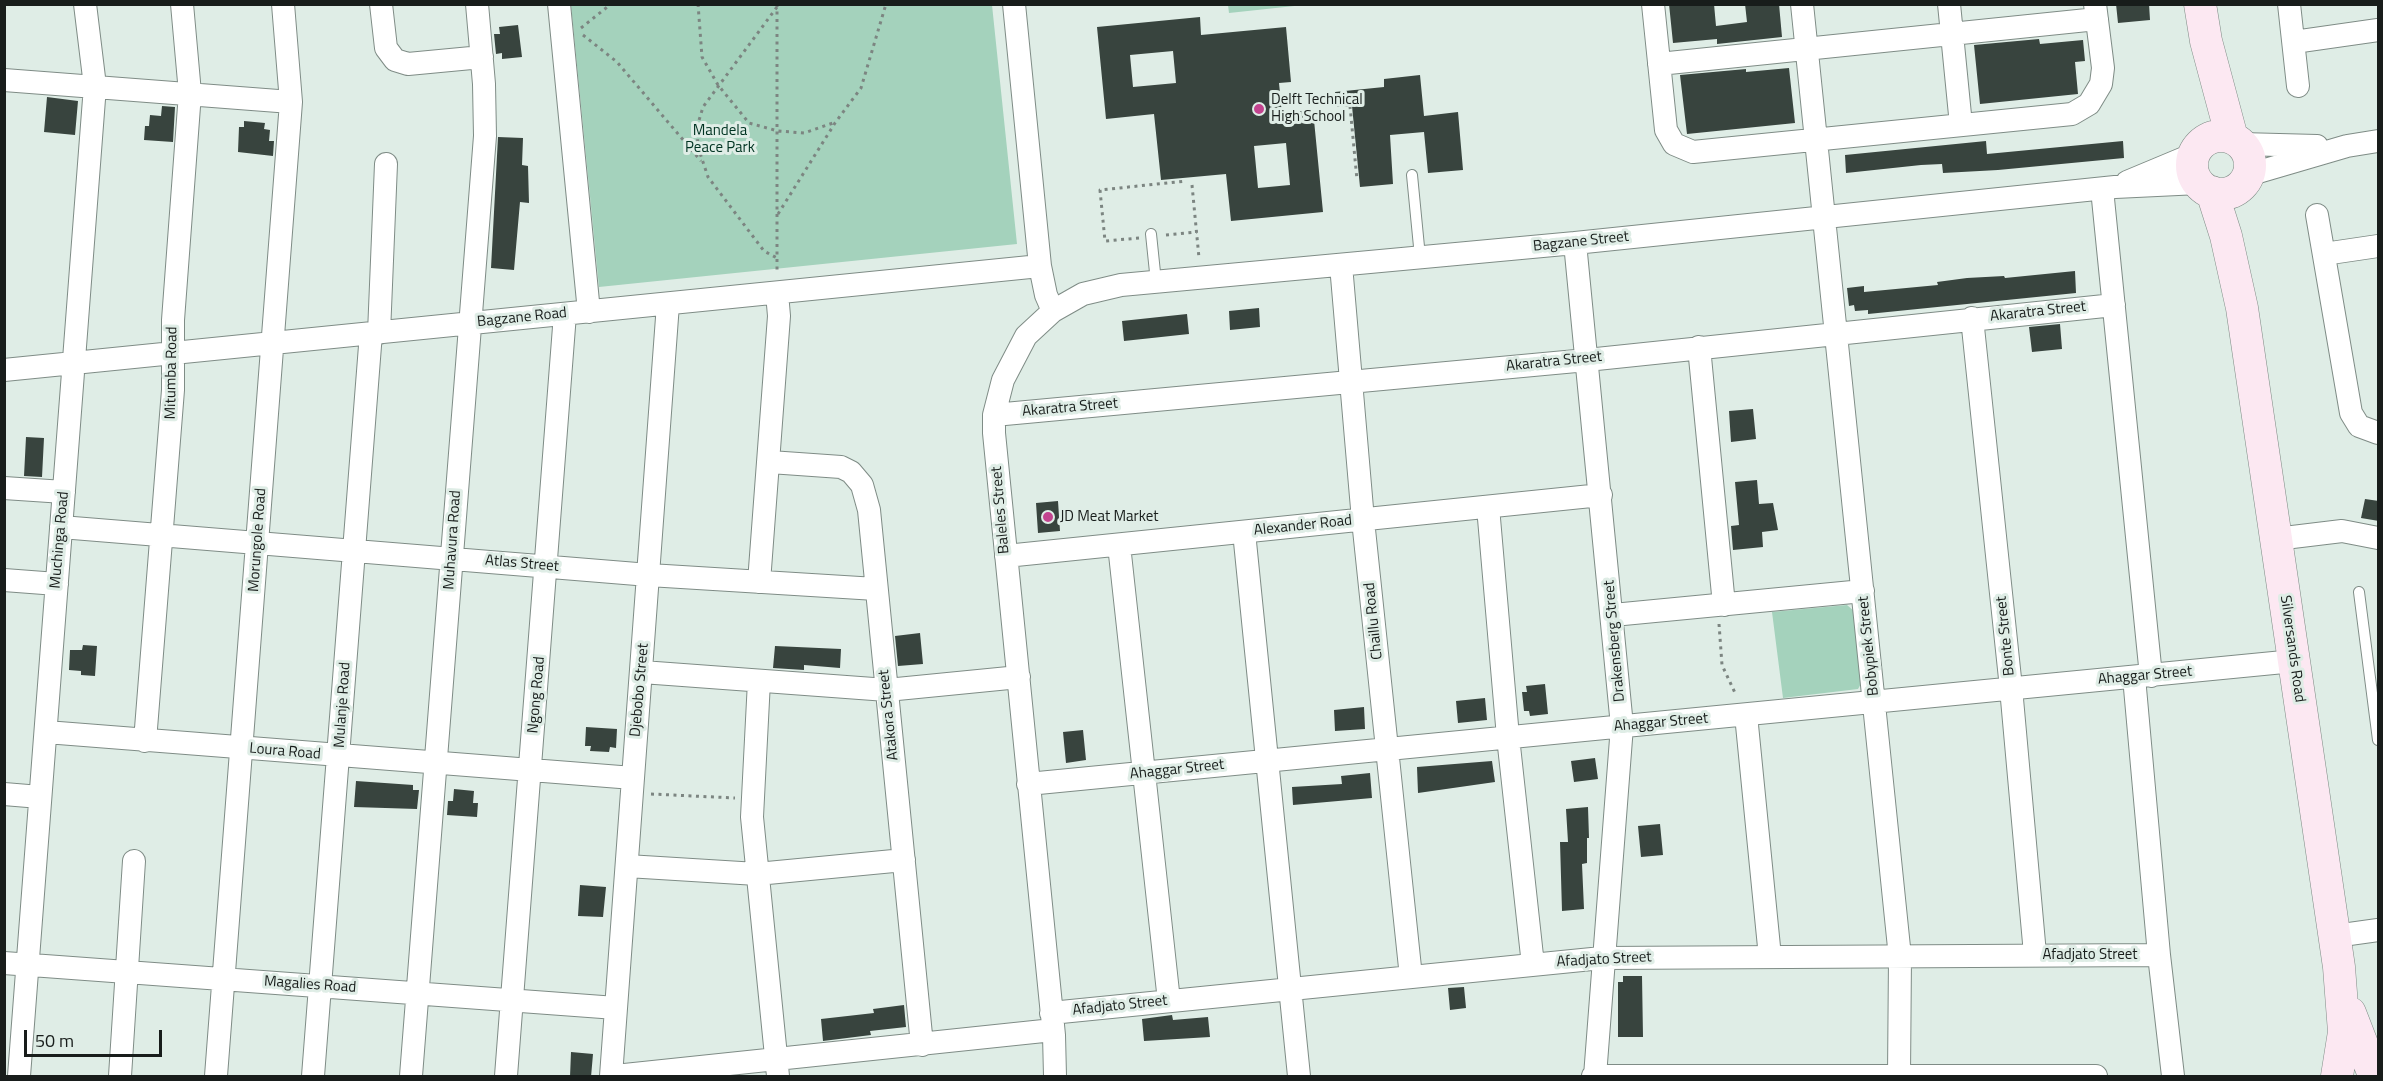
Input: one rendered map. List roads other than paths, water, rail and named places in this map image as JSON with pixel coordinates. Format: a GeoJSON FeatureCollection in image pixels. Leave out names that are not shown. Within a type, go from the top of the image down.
{"type":"FeatureCollection","features":[{"type":"Feature","properties":{"kind":"street","name":"Muchinga Road"},"geometry":{"type":"LineString","coordinates":[[19,1077],[95,87],[85,4]]}},
{"type":"Feature","properties":{"kind":"street","name":"Mitumba Road"},"geometry":{"type":"LineString","coordinates":[[145,741],[173,390],[173,320],[190,93],[182,4]]}},
{"type":"Feature","properties":{"kind":"street","name":"Morungole Road"},"geometry":{"type":"LineString","coordinates":[[216,1077],[291,102],[283,4]]}},
{"type":"Feature","properties":{"kind":"street"},"geometry":{"type":"LineString","coordinates":[[381,4],[386,48],[395,60],[408,64],[483,57]]}},
{"type":"Feature","properties":{"kind":"street","name":"Muhavura Road"},"geometry":{"type":"LineString","coordinates":[[411,1077],[485,136],[483,57],[477,4]]}},
{"type":"Feature","properties":{"kind":"street"},"geometry":{"type":"LineString","coordinates":[[559,4],[589,312]]}},
{"type":"Feature","properties":{"kind":"street"},"geometry":{"type":"LineString","coordinates":[[1014,4],[1040,266],[1046,295],[1053,311]]}},
{"type":"Feature","properties":{"kind":"street"},"geometry":{"type":"LineString","coordinates":[[1653,4],[1659,64],[1666,130],[1674,144],[1693,152],[2072,114],[2093,99],[2102,76],[2096,12],[1951,33],[1659,64]]}},
{"type":"Feature","properties":{"kind":"street","name":"Bobypiek Street"},"geometry":{"type":"LineString","coordinates":[[1802,4],[1826,217],[1900,957],[1899,1075]]}},
{"type":"Feature","properties":{"kind":"street"},"geometry":{"type":"LineString","coordinates":[[1949,4],[1960,125]]}},
{"type":"Feature","properties":{"kind":"street","name":"Silversands Road"},"geometry":{"type":"LineString","coordinates":[[2200,4],[2206,42],[2236,141],[2249,158],[2215,173]]}},
{"type":"Feature","properties":{"kind":"street"},"geometry":{"type":"LineString","coordinates":[[2289,4],[2298,86]]}},
{"type":"Feature","properties":{"kind":"street"},"geometry":{"type":"LineString","coordinates":[[2294,42],[2379,30]]}},
{"type":"Feature","properties":{"kind":"street","name":"Silversands Road"},"geometry":{"type":"LineString","coordinates":[[2206,42],[2205,125],[2215,173],[2237,205],[2242,308],[2342,990],[2344,1032],[2339,1077]]}},
{"type":"Feature","properties":{"kind":"street"},"geometry":{"type":"LineString","coordinates":[[4,80],[291,102]]}},
{"type":"Feature","properties":{"kind":"street"},"geometry":{"type":"LineString","coordinates":[[2215,173],[2215,137],[2236,141],[2348,146],[2379,141]]}},
{"type":"Feature","properties":{"kind":"street","name":"Bagzane Street"},"geometry":{"type":"LineString","coordinates":[[1053,311],[1083,294],[1121,285],[1575,243],[2108,188],[2215,173],[2348,146]]}},
{"type":"Feature","properties":{"kind":"street","name":"Mulanje Road"},"geometry":{"type":"LineString","coordinates":[[313,1077],[340,756],[354,551],[375,333],[386,165]]}},
{"type":"Feature","properties":{"kind":"street"},"geometry":{"type":"LineString","coordinates":[[2108,188],[2114,304],[2143,676],[2159,955],[2173,1077]]}},
{"type":"Feature","properties":{"kind":"street"},"geometry":{"type":"LineString","coordinates":[[2318,215],[2350,412],[2359,426],[2379,433]]}},
{"type":"Feature","properties":{"kind":"street","name":"Drakensberg Street"},"geometry":{"type":"LineString","coordinates":[[1575,243],[1622,726],[1594,1076]]}},
{"type":"Feature","properties":{"kind":"street"},"geometry":{"type":"LineString","coordinates":[[2324,254],[2379,246]]}},
{"type":"Feature","properties":{"kind":"street","name":"Chaillu Road"},"geometry":{"type":"LineString","coordinates":[[1341,265],[1363,520],[1411,977]]}},
{"type":"Feature","properties":{"kind":"street","name":"Bagzane Road"},"geometry":{"type":"LineString","coordinates":[[4,370],[1040,266]]}},
{"type":"Feature","properties":{"kind":"street"},"geometry":{"type":"LineString","coordinates":[[759,582],[770,462],[779,316],[777,293]]}},
{"type":"Feature","properties":{"kind":"street","name":"Djebobo Street"},"geometry":{"type":"LineString","coordinates":[[613,1077],[616,1008],[668,304]]}},
{"type":"Feature","properties":{"kind":"street","name":"Akaratra Street"},"geometry":{"type":"LineString","coordinates":[[994,415],[1587,360],[2114,304]]}},
{"type":"Feature","properties":{"kind":"street","name":"Baleles Street"},"geometry":{"type":"LineString","coordinates":[[1053,311],[1026,336],[1003,380],[994,415],[1053,1026],[1055,1077]]}},
{"type":"Feature","properties":{"kind":"street","name":"Ngong Road"},"geometry":{"type":"LineString","coordinates":[[506,1077],[565,314]]}},
{"type":"Feature","properties":{"kind":"street","name":"Bonte Street"},"geometry":{"type":"LineString","coordinates":[[1972,318],[2011,688],[2035,954]]}},
{"type":"Feature","properties":{"kind":"street"},"geometry":{"type":"LineString","coordinates":[[1699,347],[1724,605]]}},
{"type":"Feature","properties":{"kind":"street","name":"Atakora Street"},"geometry":{"type":"LineString","coordinates":[[770,462],[841,467],[851,472],[862,485],[869,510],[922,1045]]}},
{"type":"Feature","properties":{"kind":"street"},"geometry":{"type":"LineString","coordinates":[[4,488],[64,492]]}},
{"type":"Feature","properties":{"kind":"street","name":"Alexander Road"},"geometry":{"type":"LineString","coordinates":[[1006,556],[1601,495]]}},
{"type":"Feature","properties":{"kind":"street"},"geometry":{"type":"LineString","coordinates":[[1488,507],[1508,737],[1533,965]]}},
{"type":"Feature","properties":{"kind":"street","name":"Atlas Street"},"geometry":{"type":"LineString","coordinates":[[61,527],[649,574],[876,589]]}},
{"type":"Feature","properties":{"kind":"street"},"geometry":{"type":"LineString","coordinates":[[2276,539],[2342,531],[2379,538]]}},
{"type":"Feature","properties":{"kind":"street"},"geometry":{"type":"LineString","coordinates":[[1244,532],[1299,1077]]}},
{"type":"Feature","properties":{"kind":"street"},"geometry":{"type":"LineString","coordinates":[[1119,545],[1169,1001]]}},
{"type":"Feature","properties":{"kind":"street"},"geometry":{"type":"LineString","coordinates":[[4,579],[57,584]]}},
{"type":"Feature","properties":{"kind":"street"},"geometry":{"type":"LineString","coordinates":[[1613,615],[1863,591]]}},
{"type":"Feature","properties":{"kind":"street","name":"Ahaggar Street"},"geometry":{"type":"LineString","coordinates":[[1028,784],[2294,661]]}},
{"type":"Feature","properties":{"kind":"street"},"geometry":{"type":"LineString","coordinates":[[642,672],[886,690],[1019,677]]}},
{"type":"Feature","properties":{"kind":"street"},"geometry":{"type":"LineString","coordinates":[[759,681],[751,798],[777,1068]]}},
{"type":"Feature","properties":{"kind":"street"},"geometry":{"type":"LineString","coordinates":[[1746,715],[1770,957]]}},
{"type":"Feature","properties":{"kind":"street","name":"Loura Road"},"geometry":{"type":"LineString","coordinates":[[46,732],[531,771],[633,786]]}},
{"type":"Feature","properties":{"kind":"street"},"geometry":{"type":"LineString","coordinates":[[4,794],[40,797]]}},
{"type":"Feature","properties":{"kind":"street"},"geometry":{"type":"LineString","coordinates":[[627,866],[757,874],[904,860]]}},
{"type":"Feature","properties":{"kind":"street"},"geometry":{"type":"LineString","coordinates":[[120,1077],[134,861]]}},
{"type":"Feature","properties":{"kind":"street"},"geometry":{"type":"LineString","coordinates":[[2335,936],[2379,930]]}},
{"type":"Feature","properties":{"kind":"street","name":"Afadjato Street"},"geometry":{"type":"LineString","coordinates":[[613,1077],[777,1068],[1053,1026],[1169,1001],[1602,958],[2159,955]]}},
{"type":"Feature","properties":{"kind":"street","name":"Magalies Road"},"geometry":{"type":"LineString","coordinates":[[4,963],[616,1008]]}},
{"type":"Feature","properties":{"kind":"street","name":"Silversands Road"},"geometry":{"type":"LineString","coordinates":[[2342,990],[2375,1076]]}},
{"type":"Feature","properties":{"kind":"street","name":"Baleles Street"},"geometry":{"type":"LineString","coordinates":[[1053,1026],[1068,1077]]}},
{"type":"Feature","properties":{"kind":"street"},"geometry":{"type":"LineString","coordinates":[[2339,1077],[2358,1071],[2375,1076]]}},
{"type":"Feature","properties":{"kind":"street"},"geometry":{"type":"LineString","coordinates":[[1594,1076],[2096,1077]]}},
{"type":"Feature","properties":{"kind":"lane"},"geometry":{"type":"LineString","coordinates":[[1412,175],[1420,257]]}},
{"type":"Feature","properties":{"kind":"lane"},"geometry":{"type":"LineString","coordinates":[[1152,235],[1156,282]]}},
{"type":"Feature","properties":{"kind":"lane"},"geometry":{"type":"LineString","coordinates":[[2359,592],[2379,740]]}},
{"type":"Feature","properties":{"kind":"place","name":"Delft Technical High School"},"geometry":{"type":"Point","coordinates":[1259,109]}},
{"type":"Feature","properties":{"kind":"place","name":"JD Meat Market"},"geometry":{"type":"Point","coordinates":[1048,517]}},
{"type":"Feature","properties":{"kind":"park label","name":"Mandela Peace Park"},"geometry":{"type":"Point","coordinates":[720,140]}}]}
